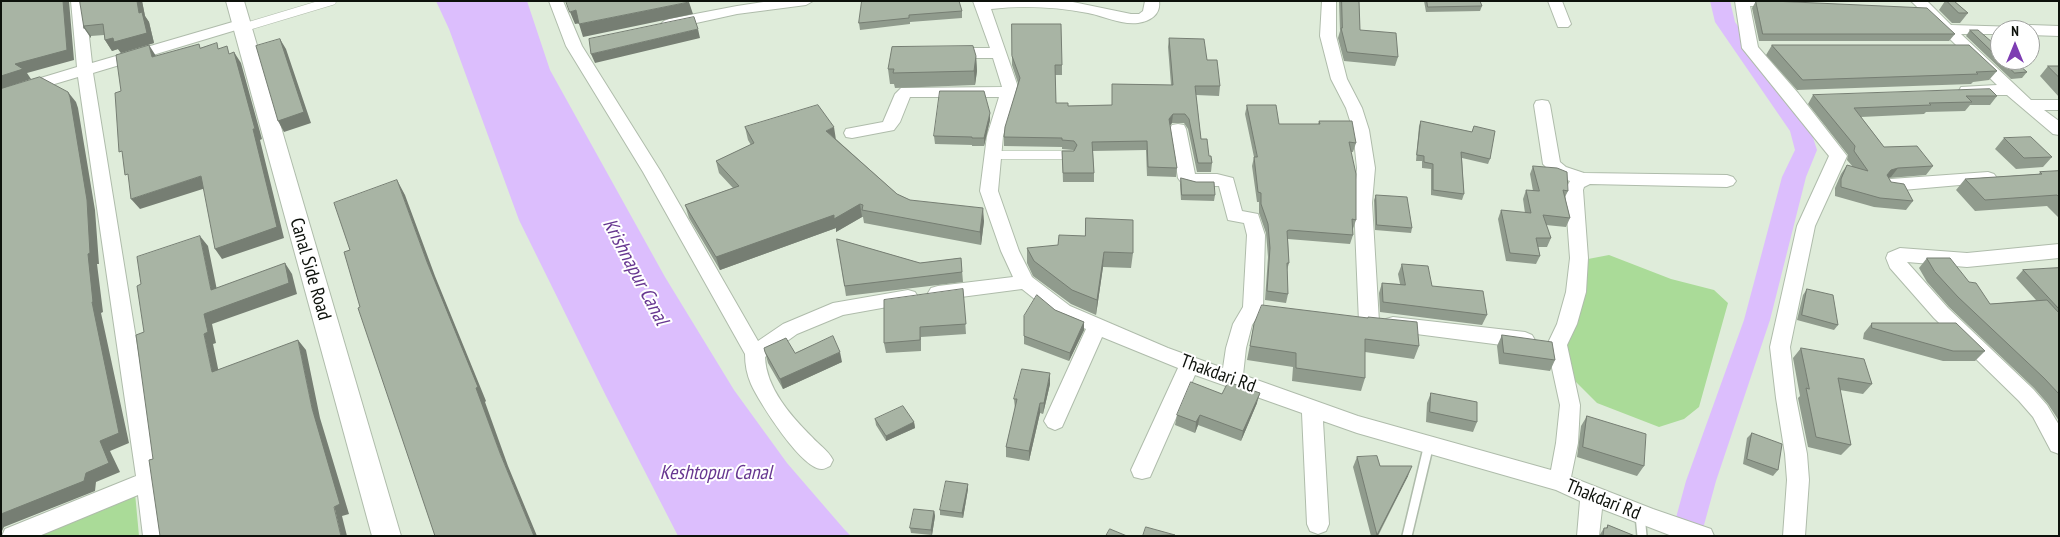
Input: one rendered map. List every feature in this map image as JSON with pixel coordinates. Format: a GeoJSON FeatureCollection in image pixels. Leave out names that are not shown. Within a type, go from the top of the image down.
{"type":"FeatureCollection","features":[{"type":"Feature","properties":{"kind":"street"},"geometry":{"type":"LineString","coordinates":[[78,1],[85,68],[148,481],[154,536]]}},
{"type":"Feature","properties":{"kind":"street"},"geometry":{"type":"LineString","coordinates":[[556,1],[582,44],[755,354],[758,378],[801,441],[822,460]]}},
{"type":"Feature","properties":{"kind":"street"},"geometry":{"type":"LineString","coordinates":[[652,28],[737,10],[806,1]]}},
{"type":"Feature","properties":{"kind":"street"},"geometry":{"type":"LineString","coordinates":[[852,133],[888,126],[892,122],[903,94],[907,92],[1009,92],[981,4],[1038,3],[1091,10],[1121,17],[1143,17],[1151,12],[1152,1]]}},
{"type":"Feature","properties":{"kind":"street"},"geometry":{"type":"LineString","coordinates":[[1329,1],[1328,36],[1339,79],[1354,108],[1361,130],[1366,168],[1363,203],[1360,321],[1453,330],[1557,345]]}},
{"type":"Feature","properties":{"kind":"street"},"geometry":{"type":"LineString","coordinates":[[1555,1],[1563,24]]}},
{"type":"Feature","properties":{"kind":"street"},"geometry":{"type":"LineString","coordinates":[[1791,4],[1742,1],[1750,48],[1792,97],[1838,156],[1806,226],[1780,347],[1786,398],[1796,454],[1798,480],[1794,536]]}},
{"type":"Feature","properties":{"kind":"street"},"geometry":{"type":"LineString","coordinates":[[1918,7],[1947,29],[2010,90],[2059,130]]}},
{"type":"Feature","properties":{"kind":"street"},"geometry":{"type":"LineString","coordinates":[[1,95],[239,18]]}},
{"type":"Feature","properties":{"kind":"street","name":"Canal Side Road"},"geometry":{"type":"LineString","coordinates":[[239,18],[387,536]]}},
{"type":"Feature","properties":{"kind":"street"},"geometry":{"type":"LineString","coordinates":[[1947,29],[1990,30]]}},
{"type":"Feature","properties":{"kind":"street"},"geometry":{"type":"LineString","coordinates":[[2040,30],[2059,31]]}},
{"type":"Feature","properties":{"kind":"street"},"geometry":{"type":"LineString","coordinates":[[1750,48],[1770,48]]}},
{"type":"Feature","properties":{"kind":"street"},"geometry":{"type":"LineString","coordinates":[[1947,48],[1967,48]]}},
{"type":"Feature","properties":{"kind":"street"},"geometry":{"type":"LineString","coordinates":[[940,54],[998,53]]}},
{"type":"Feature","properties":{"kind":"street"},"geometry":{"type":"LineString","coordinates":[[1951,92],[2010,90]]}},
{"type":"Feature","properties":{"kind":"street","name":"Thakdari Rd"},"geometry":{"type":"LineString","coordinates":[[1009,92],[995,136],[989,191],[1010,251],[1025,282],[1063,311],[1190,364],[1357,424],[1559,482],[1644,523],[1703,536]]}},
{"type":"Feature","properties":{"kind":"street"},"geometry":{"type":"LineString","coordinates":[[1792,97],[1812,97]]}},
{"type":"Feature","properties":{"kind":"street"},"geometry":{"type":"LineString","coordinates":[[1542,104],[1552,164],[1554,168],[1560,171],[1582,179],[1727,181]]}},
{"type":"Feature","properties":{"kind":"street"},"geometry":{"type":"LineString","coordinates":[[2027,105],[2059,105]]}},
{"type":"Feature","properties":{"kind":"street"},"geometry":{"type":"LineString","coordinates":[[1178,129],[1186,178],[1227,182],[1234,216],[1250,217],[1253,219],[1262,308],[1243,324],[1236,348],[1232,379]]}},
{"type":"Feature","properties":{"kind":"street"},"geometry":{"type":"LineString","coordinates":[[1891,185],[2010,177]]}},
{"type":"Feature","properties":{"kind":"street"},"geometry":{"type":"LineString","coordinates":[[1559,482],[1568,443],[1570,405],[1557,345],[1567,324],[1576,292],[1579,258],[1574,190],[1576,182],[1582,179]]}},
{"type":"Feature","properties":{"kind":"street"},"geometry":{"type":"LineString","coordinates":[[2059,251],[1967,260],[1900,255],[1895,258],[1897,263],[1941,313],[2026,395],[2040,411],[2059,445]]}},
{"type":"Feature","properties":{"kind":"street"},"geometry":{"type":"LineString","coordinates":[[755,354],[790,330],[840,308],[1025,282]]}},
{"type":"Feature","properties":{"kind":"street"},"geometry":{"type":"LineString","coordinates":[[1055,421],[1097,326]]}},
{"type":"Feature","properties":{"kind":"street"},"geometry":{"type":"LineString","coordinates":[[1142,470],[1190,364]]}},
{"type":"Feature","properties":{"kind":"street"},"geometry":{"type":"LineString","coordinates":[[1312,408],[1318,524]]}},
{"type":"Feature","properties":{"kind":"street"},"geometry":{"type":"LineString","coordinates":[[13,536],[148,481]]}},
{"type":"Feature","properties":{"kind":"street"},"geometry":{"type":"LineString","coordinates":[[1588,536],[1592,497]]}},
{"type":"Feature","properties":{"kind":"lane"},"geometry":{"type":"LineString","coordinates":[[239,18],[332,1]]}},
{"type":"Feature","properties":{"kind":"lane"},"geometry":{"type":"LineString","coordinates":[[993,154],[1071,156]]}},
{"type":"Feature","properties":{"kind":"lane"},"geometry":{"type":"LineString","coordinates":[[1408,536],[1429,444]]}},
{"type":"Feature","properties":{"kind":"green space"},"geometry":{"type":"Polygon","coordinates":[[[1609,255],[1671,279],[1714,290],[1728,303],[1699,407],[1684,419],[1659,427],[1597,403],[1572,378],[1564,344],[1588,259],[1609,255]]]}},
{"type":"Feature","properties":{"kind":"green space"},"geometry":{"type":"Polygon","coordinates":[[[135,493],[139,536],[29,536],[135,493]]]}},
{"type":"Feature","properties":{"kind":"water","name":"Keshtopur Canal"},"geometry":{"type":"Polygon","coordinates":[[[436,1],[527,1],[550,70],[665,277],[734,390],[787,463],[851,536],[678,536],[519,220],[449,29],[436,1]]]}},
{"type":"Feature","properties":{"kind":"building"},"geometry":{"type":"Polygon","coordinates":[[[1,1],[63,1],[67,50],[15,64],[23,69],[1,76],[1,1]]]}},
{"type":"Feature","properties":{"kind":"building"},"geometry":{"type":"Polygon","coordinates":[[[80,1],[137,1],[139,13],[142,12],[147,33],[114,42],[113,38],[105,40],[103,24],[84,26],[84,28],[80,1]]]}},
{"type":"Feature","properties":{"kind":"building"},"geometry":{"type":"Polygon","coordinates":[[[566,1],[689,2],[579,24],[576,10],[570,12],[566,1]]]}},
{"type":"Feature","properties":{"kind":"building"},"geometry":{"type":"Polygon","coordinates":[[[862,1],[959,1],[962,11],[909,15],[909,18],[859,23],[862,1]]]}},
{"type":"Feature","properties":{"kind":"building"},"geometry":{"type":"Polygon","coordinates":[[[1342,1],[1359,1],[1360,30],[1396,33],[1398,57],[1347,52],[1341,28],[1342,1]]]}},
{"type":"Feature","properties":{"kind":"building"},"geometry":{"type":"Polygon","coordinates":[[[1427,1],[1480,1],[1482,6],[1428,7],[1427,1]]]}},
{"type":"Feature","properties":{"kind":"building"},"geometry":{"type":"Polygon","coordinates":[[[1756,1],[1927,8],[1955,34],[1763,34],[1756,1]]]}},
{"type":"Feature","properties":{"kind":"building"},"geometry":{"type":"Polygon","coordinates":[[[1947,1],[1954,1],[1968,13],[1959,13],[1947,1]]]}},
{"type":"Feature","properties":{"kind":"building"},"geometry":{"type":"Polygon","coordinates":[[[694,17],[698,29],[591,54],[589,39],[694,17]]]}},
{"type":"Feature","properties":{"kind":"building"},"geometry":{"type":"Polygon","coordinates":[[[1012,24],[1061,24],[1062,65],[1055,65],[1056,103],[1068,103],[1068,106],[1112,105],[1112,84],[1173,85],[1169,38],[1204,39],[1207,60],[1217,60],[1220,86],[1195,86],[1201,139],[1207,139],[1209,156],[1211,156],[1212,163],[1198,163],[1189,119],[1185,114],[1173,114],[1169,119],[1177,168],[1148,167],[1147,141],[1092,142],[1094,173],[1063,173],[1062,151],[1074,151],[1077,145],[1074,141],[1062,140],[1062,138],[1004,137],[1005,127],[1020,78],[1012,56],[1012,24]]]}},
{"type":"Feature","properties":{"kind":"building"},"geometry":{"type":"Polygon","coordinates":[[[1970,30],[1978,30],[1990,40],[1990,49],[1970,30]]]}},
{"type":"Feature","properties":{"kind":"building"},"geometry":{"type":"Polygon","coordinates":[[[280,39],[304,112],[278,121],[256,46],[280,39]]]}},
{"type":"Feature","properties":{"kind":"building"},"geometry":{"type":"Polygon","coordinates":[[[217,43],[218,49],[227,46],[229,54],[234,52],[255,129],[253,129],[277,227],[215,249],[201,176],[131,199],[128,174],[125,175],[122,151],[119,152],[115,93],[121,91],[116,55],[149,45],[152,57],[199,44],[200,48],[217,43]]]}},
{"type":"Feature","properties":{"kind":"building"},"geometry":{"type":"Polygon","coordinates":[[[1772,45],[1969,45],[1990,64],[1990,70],[1997,71],[1976,72],[1978,74],[1803,80],[1772,45]]]}},
{"type":"Feature","properties":{"kind":"building"},"geometry":{"type":"Polygon","coordinates":[[[973,46],[976,56],[974,71],[893,73],[894,69],[888,69],[892,47],[973,46]]]}},
{"type":"Feature","properties":{"kind":"building"},"geometry":{"type":"Polygon","coordinates":[[[2048,66],[2059,66],[2059,77],[2048,66]]]}},
{"type":"Feature","properties":{"kind":"building"},"geometry":{"type":"Polygon","coordinates":[[[2012,70],[2025,70],[2027,72],[2015,73],[2012,70]]]}},
{"type":"Feature","properties":{"kind":"building"},"geometry":{"type":"Polygon","coordinates":[[[40,77],[68,92],[70,97],[87,200],[90,253],[88,254],[92,302],[119,433],[100,441],[109,463],[86,473],[84,481],[1,514],[1,89],[40,77]]]}},
{"type":"Feature","properties":{"kind":"building"},"geometry":{"type":"Polygon","coordinates":[[[1990,89],[1997,96],[1966,96],[1972,102],[1854,108],[1884,147],[1917,146],[1933,166],[1898,168],[1891,170],[1887,175],[1891,182],[1904,184],[1913,201],[1880,198],[1841,187],[1841,179],[1847,165],[1868,171],[1854,151],[1855,146],[1813,95],[1990,89]]]}},
{"type":"Feature","properties":{"kind":"building"},"geometry":{"type":"Polygon","coordinates":[[[940,91],[984,91],[990,113],[984,138],[934,136],[940,91]]]}},
{"type":"Feature","properties":{"kind":"building"},"geometry":{"type":"Polygon","coordinates":[[[818,105],[834,127],[826,131],[897,194],[910,200],[983,208],[980,232],[862,210],[863,205],[860,204],[834,219],[834,215],[716,257],[685,205],[739,186],[716,161],[754,143],[745,127],[818,105]]]}},
{"type":"Feature","properties":{"kind":"building"},"geometry":{"type":"Polygon","coordinates":[[[1247,105],[1276,105],[1279,124],[1320,124],[1319,121],[1352,121],[1356,143],[1349,142],[1356,174],[1356,220],[1352,219],[1353,235],[1287,231],[1288,294],[1267,291],[1270,248],[1268,224],[1261,204],[1261,193],[1258,192],[1254,157],[1257,157],[1247,105]]]}},
{"type":"Feature","properties":{"kind":"building"},"geometry":{"type":"Polygon","coordinates":[[[1421,121],[1472,132],[1474,126],[1495,131],[1490,159],[1461,152],[1464,194],[1433,190],[1433,164],[1424,162],[1424,156],[1417,155],[1421,121]]]}},
{"type":"Feature","properties":{"kind":"building"},"geometry":{"type":"Polygon","coordinates":[[[2031,137],[2052,157],[2024,158],[2004,138],[2031,137]]]}},
{"type":"Feature","properties":{"kind":"building"},"geometry":{"type":"Polygon","coordinates":[[[1533,166],[1557,168],[1567,172],[1568,191],[1563,190],[1570,218],[1543,215],[1551,238],[1536,238],[1540,256],[1510,253],[1501,210],[1531,213],[1526,190],[1539,191],[1533,166]]]}},
{"type":"Feature","properties":{"kind":"building"},"geometry":{"type":"Polygon","coordinates":[[[2059,171],[2059,197],[2057,195],[1985,200],[1965,179],[2042,174],[2040,172],[2059,171]]]}},
{"type":"Feature","properties":{"kind":"building"},"geometry":{"type":"Polygon","coordinates":[[[1181,178],[1196,182],[1214,182],[1215,195],[1182,195],[1181,178]]]}},
{"type":"Feature","properties":{"kind":"building"},"geometry":{"type":"Polygon","coordinates":[[[397,180],[427,262],[478,387],[476,388],[500,453],[534,536],[435,536],[358,308],[360,307],[344,252],[350,250],[334,203],[397,180]]]}},
{"type":"Feature","properties":{"kind":"building"},"geometry":{"type":"Polygon","coordinates":[[[1376,195],[1407,197],[1412,228],[1377,225],[1376,195]]]}},
{"type":"Feature","properties":{"kind":"building"},"geometry":{"type":"Polygon","coordinates":[[[1086,218],[1133,220],[1133,253],[1104,252],[1097,300],[1072,290],[1034,261],[1027,248],[1058,245],[1059,235],[1085,236],[1086,218]]]}},
{"type":"Feature","properties":{"kind":"building"},"geometry":{"type":"Polygon","coordinates":[[[200,236],[211,290],[285,263],[289,283],[204,314],[208,332],[204,334],[212,372],[298,340],[312,408],[340,504],[334,507],[341,536],[160,536],[149,460],[153,459],[136,335],[144,332],[137,286],[141,284],[137,257],[200,236]]]}},
{"type":"Feature","properties":{"kind":"building"},"geometry":{"type":"Polygon","coordinates":[[[837,239],[920,263],[961,258],[962,272],[845,286],[837,239]]]}},
{"type":"Feature","properties":{"kind":"building"},"geometry":{"type":"Polygon","coordinates":[[[1927,258],[1950,258],[1969,282],[1976,283],[1990,304],[2047,300],[2059,313],[2059,394],[1958,297],[1935,272],[1927,258]]]}},
{"type":"Feature","properties":{"kind":"building"},"geometry":{"type":"Polygon","coordinates":[[[1402,264],[1428,266],[1432,286],[1483,291],[1487,315],[1383,302],[1382,283],[1405,285],[1402,264]]]}},
{"type":"Feature","properties":{"kind":"building"},"geometry":{"type":"Polygon","coordinates":[[[2059,268],[2059,309],[2023,270],[2059,268]]]}},
{"type":"Feature","properties":{"kind":"building"},"geometry":{"type":"Polygon","coordinates":[[[963,289],[966,324],[920,327],[920,340],[884,343],[884,300],[963,289]]]}},
{"type":"Feature","properties":{"kind":"building"},"geometry":{"type":"Polygon","coordinates":[[[1807,289],[1833,295],[1838,325],[1802,315],[1807,289]]]}},
{"type":"Feature","properties":{"kind":"building"},"geometry":{"type":"Polygon","coordinates":[[[1037,295],[1055,310],[1084,322],[1070,353],[1024,336],[1024,316],[1037,295]]]}},
{"type":"Feature","properties":{"kind":"building"},"geometry":{"type":"Polygon","coordinates":[[[1262,305],[1417,322],[1419,346],[1365,339],[1365,378],[1296,368],[1296,353],[1250,346],[1254,324],[1262,305]]]}},
{"type":"Feature","properties":{"kind":"building"},"geometry":{"type":"Polygon","coordinates":[[[1872,323],[1956,323],[1985,351],[1953,351],[1872,328],[1872,323]]]}},
{"type":"Feature","properties":{"kind":"building"},"geometry":{"type":"Polygon","coordinates":[[[1502,335],[1552,342],[1555,360],[1504,353],[1502,335]]]}},
{"type":"Feature","properties":{"kind":"building"},"geometry":{"type":"Polygon","coordinates":[[[833,336],[840,352],[780,379],[764,348],[786,338],[795,353],[833,336]]]}},
{"type":"Feature","properties":{"kind":"building"},"geometry":{"type":"Polygon","coordinates":[[[1801,348],[1864,359],[1872,384],[1838,378],[1851,445],[1816,437],[1806,388],[1809,389],[1801,348]]]}},
{"type":"Feature","properties":{"kind":"building"},"geometry":{"type":"Polygon","coordinates":[[[1022,369],[1050,373],[1044,403],[1040,403],[1029,451],[1006,447],[1017,399],[1014,399],[1022,369]]]}},
{"type":"Feature","properties":{"kind":"building"},"geometry":{"type":"Polygon","coordinates":[[[1191,382],[1222,394],[1228,382],[1260,393],[1243,431],[1200,415],[1196,422],[1177,415],[1191,382]]]}},
{"type":"Feature","properties":{"kind":"building"},"geometry":{"type":"Polygon","coordinates":[[[1431,393],[1477,402],[1477,422],[1430,412],[1431,393]]]}},
{"type":"Feature","properties":{"kind":"building"},"geometry":{"type":"Polygon","coordinates":[[[903,406],[914,422],[886,436],[875,419],[903,406]]]}},
{"type":"Feature","properties":{"kind":"building"},"geometry":{"type":"Polygon","coordinates":[[[1587,416],[1646,434],[1644,466],[1583,447],[1587,416]]]}},
{"type":"Feature","properties":{"kind":"building"},"geometry":{"type":"Polygon","coordinates":[[[1752,433],[1782,444],[1778,470],[1747,459],[1752,433]]]}},
{"type":"Feature","properties":{"kind":"building"},"geometry":{"type":"Polygon","coordinates":[[[1377,456],[1380,466],[1412,466],[1377,535],[1357,457],[1377,456]]]}},
{"type":"Feature","properties":{"kind":"building"},"geometry":{"type":"Polygon","coordinates":[[[946,481],[968,484],[962,513],[940,510],[946,481]]]}},
{"type":"Feature","properties":{"kind":"building"},"geometry":{"type":"Polygon","coordinates":[[[914,509],[934,511],[931,530],[910,528],[914,509]]]}},
{"type":"Feature","properties":{"kind":"building"},"geometry":{"type":"Polygon","coordinates":[[[1608,525],[1635,536],[1603,536],[1604,528],[1607,528],[1608,525]]]}},
{"type":"Feature","properties":{"kind":"building"},"geometry":{"type":"Polygon","coordinates":[[[1146,527],[1175,535],[1143,536],[1146,527]]]}},
{"type":"Feature","properties":{"kind":"building"},"geometry":{"type":"Polygon","coordinates":[[[1110,529],[1127,536],[1106,536],[1110,529]]]}},
{"type":"Feature","properties":{"kind":"waterway"},"geometry":{"type":"LineString","coordinates":[[1686,536],[1701,481],[1757,320],[1794,177],[1806,150],[1801,130],[1725,22],[1720,1]]}},
{"type":"Feature","properties":{"kind":"water label","name":"Krishnapur Canal"},"geometry":{"type":"Point","coordinates":[635,272]}}]}
